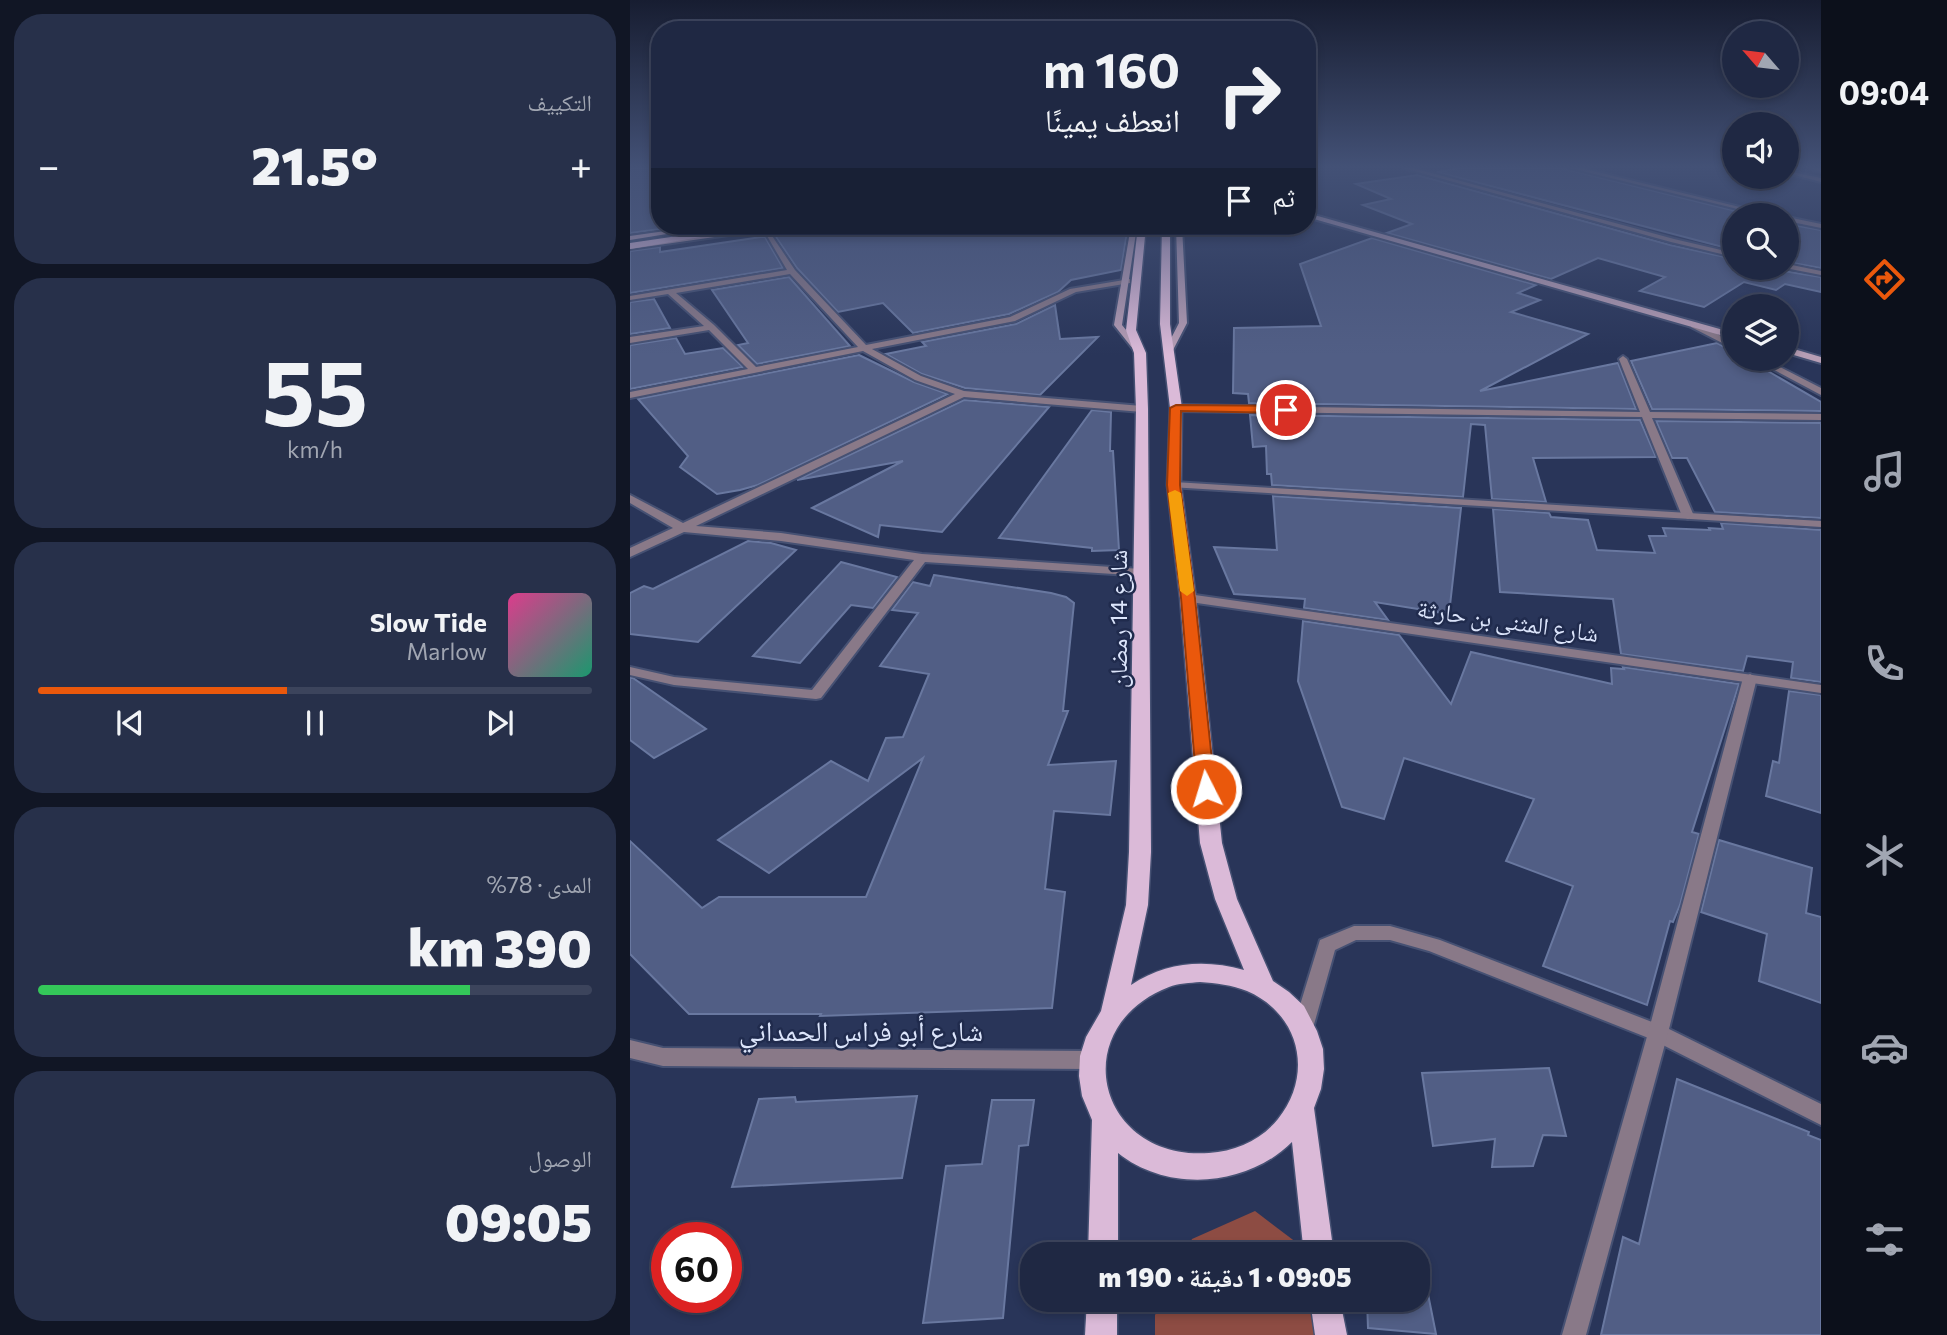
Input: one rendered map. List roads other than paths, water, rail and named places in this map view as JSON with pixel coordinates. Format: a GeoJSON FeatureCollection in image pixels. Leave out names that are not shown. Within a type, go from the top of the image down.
{"type":"FeatureCollection","features":[{"type":"Feature","properties":{"kind":"main road"},"geometry":{"type":"LineString","coordinates":[[1370,230],[1722,333]]}},
{"type":"Feature","properties":{"kind":"main road"},"geometry":{"type":"LineString","coordinates":[[630,238],[651,235]]}},
{"type":"Feature","properties":{"kind":"main road"},"geometry":{"type":"LineString","coordinates":[[630,247],[710,235]]}},
{"type":"Feature","properties":{"kind":"main road"},"geometry":{"type":"LineString","coordinates":[[1133,235],[1118,325],[1140,353]]}},
{"type":"Feature","properties":{"kind":"main road","name":"شارع 14 رمضان"},"geometry":{"type":"LineString","coordinates":[[1113,1012],[1137,905],[1142,409],[1140,353],[1131,330],[1141,235]]}},
{"type":"Feature","properties":{"kind":"main road"},"geometry":{"type":"LineString","coordinates":[[1166,235],[1165,324],[1176,408],[1174,485],[1214,856],[1219,883],[1235,929],[1264,988]]}},
{"type":"Feature","properties":{"kind":"main road"},"geometry":{"type":"LineString","coordinates":[[1169,350],[1183,323],[1179,235]]}},
{"type":"Feature","properties":{"kind":"main road"},"geometry":{"type":"LineString","coordinates":[[1799,354],[1821,360]]}},
{"type":"Feature","properties":{"kind":"main road"},"geometry":{"type":"LineString","coordinates":[[1200,972],[1233,975],[1264,988],[1287,1003],[1303,1028],[1312,1054],[1312,1082],[1302,1110],[1280,1138],[1246,1159],[1207,1168],[1167,1164],[1131,1147],[1105,1120],[1093,1091],[1092,1060],[1099,1035],[1113,1012],[1138,991],[1168,978],[1200,972]]}},
{"type":"Feature","properties":{"kind":"main road"},"geometry":{"type":"LineString","coordinates":[[1302,1110],[1317,1242]]}},
{"type":"Feature","properties":{"kind":"main road"},"geometry":{"type":"LineString","coordinates":[[1103,1242],[1105,1120]]}},
{"type":"Feature","properties":{"kind":"main road"},"geometry":{"type":"LineString","coordinates":[[1101,1335],[1102,1312]]}},
{"type":"Feature","properties":{"kind":"main road"},"geometry":{"type":"LineString","coordinates":[[1327,1312],[1331,1335]]}},
{"type":"Feature","properties":{"kind":"street"},"geometry":{"type":"LineString","coordinates":[[1634,230],[1722,252]]}},
{"type":"Feature","properties":{"kind":"street"},"geometry":{"type":"LineString","coordinates":[[768,235],[792,271],[865,349],[918,378],[963,394],[1142,409]]}},
{"type":"Feature","properties":{"kind":"street"},"geometry":{"type":"LineString","coordinates":[[1799,268],[1821,273]]}},
{"type":"Feature","properties":{"kind":"street"},"geometry":{"type":"LineString","coordinates":[[630,298],[792,271]]}},
{"type":"Feature","properties":{"kind":"street"},"geometry":{"type":"LineString","coordinates":[[630,395],[1012,319],[1040,309],[1058,296],[1082,288],[1127,281]]}},
{"type":"Feature","properties":{"kind":"street"},"geometry":{"type":"LineString","coordinates":[[670,292],[711,327],[755,371]]}},
{"type":"Feature","properties":{"kind":"street"},"geometry":{"type":"LineString","coordinates":[[1695,325],[1722,340]]}},
{"type":"Feature","properties":{"kind":"street"},"geometry":{"type":"LineString","coordinates":[[630,340],[711,327]]}},
{"type":"Feature","properties":{"kind":"street"},"geometry":{"type":"LineString","coordinates":[[1623,359],[1688,516]]}},
{"type":"Feature","properties":{"kind":"street"},"geometry":{"type":"LineString","coordinates":[[1781,371],[1821,392]]}},
{"type":"Feature","properties":{"kind":"street"},"geometry":{"type":"LineString","coordinates":[[630,553],[963,394]]}},
{"type":"Feature","properties":{"kind":"street"},"geometry":{"type":"LineString","coordinates":[[1176,408],[1821,417]]}},
{"type":"Feature","properties":{"kind":"street"},"geometry":{"type":"LineString","coordinates":[[1174,485],[1821,524]]}},
{"type":"Feature","properties":{"kind":"street"},"geometry":{"type":"LineString","coordinates":[[630,498],[682,528],[780,537],[922,558],[1141,573]]}},
{"type":"Feature","properties":{"kind":"street"},"geometry":{"type":"LineString","coordinates":[[630,671],[674,681],[816,695],[922,558]]}},
{"type":"Feature","properties":{"kind":"street","name":"شارع المثنى بن حارثة"},"geometry":{"type":"LineString","coordinates":[[1188,598],[1821,689]]}},
{"type":"Feature","properties":{"kind":"street"},"geometry":{"type":"LineString","coordinates":[[1574,1335],[1658,1033],[1750,678]]}},
{"type":"Feature","properties":{"kind":"street"},"geometry":{"type":"LineString","coordinates":[[1303,1028],[1327,945],[1354,933],[1390,933],[1433,945],[1658,1033],[1821,1115]]}},
{"type":"Feature","properties":{"kind":"street","name":"شارع أبو فراس الحمداني"},"geometry":{"type":"LineString","coordinates":[[630,1049],[663,1057],[1092,1060]]}}]}
